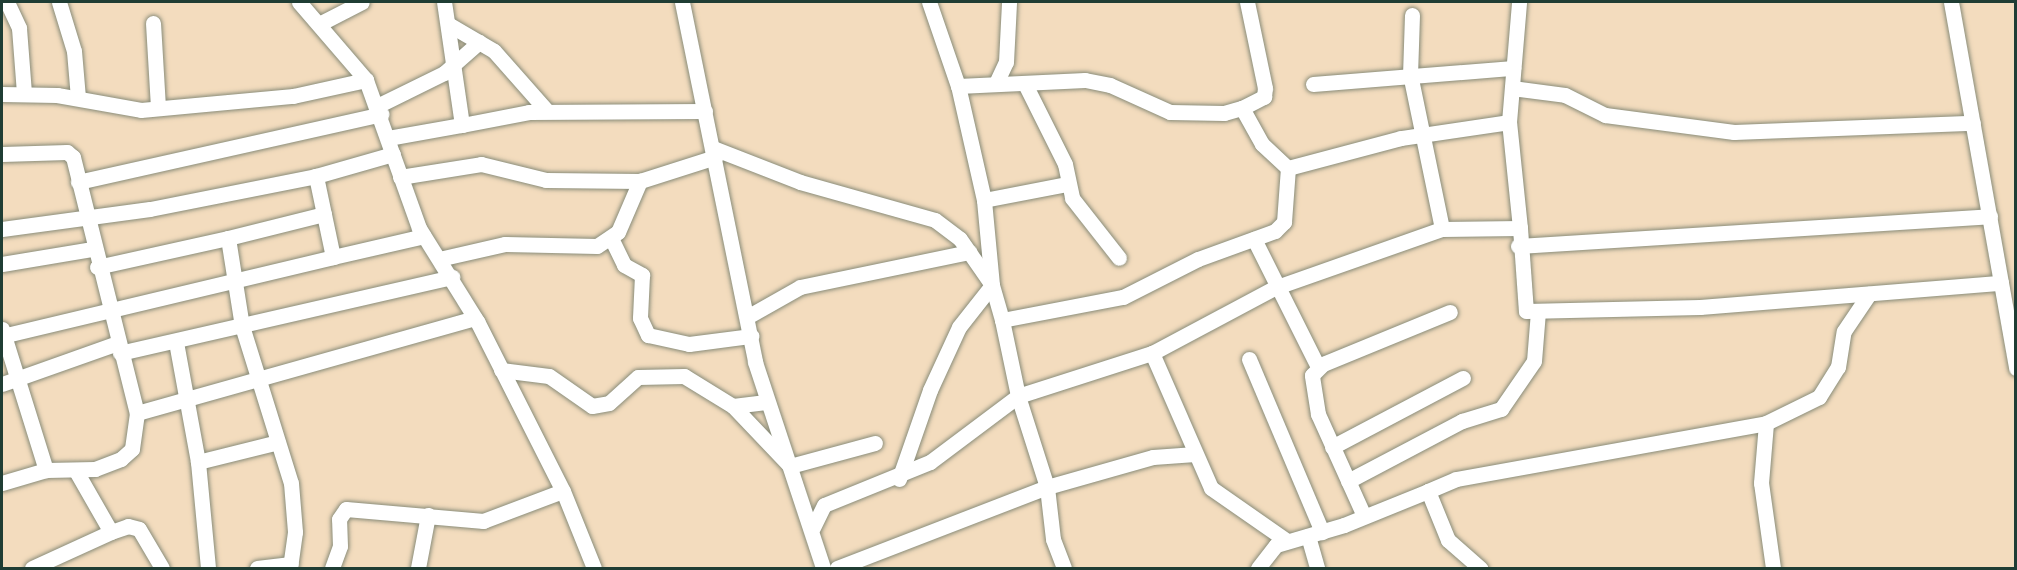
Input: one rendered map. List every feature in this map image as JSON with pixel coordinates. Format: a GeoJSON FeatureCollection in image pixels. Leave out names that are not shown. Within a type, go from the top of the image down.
{"type":"FeatureCollection","features":[{"type":"Feature","properties":{"kind":"street"},"geometry":{"type":"LineString","coordinates":[[7,2],[19,28],[24,93]]}},
{"type":"Feature","properties":{"kind":"street"},"geometry":{"type":"LineString","coordinates":[[59,2],[74,51],[78,99]]}},
{"type":"Feature","properties":{"kind":"street"},"geometry":{"type":"LineString","coordinates":[[299,2],[366,81],[379,110],[400,177],[424,236],[452,277],[475,318],[563,491],[594,568]]}},
{"type":"Feature","properties":{"kind":"street"},"geometry":{"type":"LineString","coordinates":[[319,24],[362,2]]}},
{"type":"Feature","properties":{"kind":"street"},"geometry":{"type":"LineString","coordinates":[[444,2],[462,125]]}},
{"type":"Feature","properties":{"kind":"street"},"geometry":{"type":"LineString","coordinates":[[682,2],[766,402],[804,501],[823,568]]}},
{"type":"Feature","properties":{"kind":"street"},"geometry":{"type":"LineString","coordinates":[[929,2],[958,86],[984,200],[992,285],[1018,396],[1047,487],[1053,539],[1064,568]]}},
{"type":"Feature","properties":{"kind":"street"},"geometry":{"type":"LineString","coordinates":[[997,81],[1006,62],[1008,2]]}},
{"type":"Feature","properties":{"kind":"street"},"geometry":{"type":"LineString","coordinates":[[958,86],[997,81],[1026,86],[1085,80],[1110,85],[1170,112],[1224,113],[1242,108],[1264,97],[1265,88],[1247,2]]}},
{"type":"Feature","properties":{"kind":"street"},"geometry":{"type":"LineString","coordinates":[[1519,2],[1509,123],[1520,228],[1518,246],[1521,301],[1526,311],[1869,294],[2001,284]]}},
{"type":"Feature","properties":{"kind":"street"},"geometry":{"type":"LineString","coordinates":[[1952,2],[2016,368]]}},
{"type":"Feature","properties":{"kind":"street"},"geometry":{"type":"LineString","coordinates":[[1412,15],[1410,74],[1425,136],[1442,229]]}},
{"type":"Feature","properties":{"kind":"street"},"geometry":{"type":"LineString","coordinates":[[153,23],[159,108]]}},
{"type":"Feature","properties":{"kind":"street"},"geometry":{"type":"LineString","coordinates":[[448,24],[494,51],[547,111]]}},
{"type":"Feature","properties":{"kind":"street"},"geometry":{"type":"LineString","coordinates":[[78,182],[379,110],[455,65],[479,42]]}},
{"type":"Feature","properties":{"kind":"street"},"geometry":{"type":"LineString","coordinates":[[1313,84],[1410,74],[1514,68]]}},
{"type":"Feature","properties":{"kind":"street"},"geometry":{"type":"LineString","coordinates":[[2,94],[24,93],[78,99],[122,110],[293,96],[366,81]]}},
{"type":"Feature","properties":{"kind":"street"},"geometry":{"type":"LineString","coordinates":[[1026,86],[1065,164],[1067,184],[1078,208],[1119,258]]}},
{"type":"Feature","properties":{"kind":"street"},"geometry":{"type":"LineString","coordinates":[[1512,88],[1565,95],[1605,115],[1734,132],[1973,123]]}},
{"type":"Feature","properties":{"kind":"street"},"geometry":{"type":"LineString","coordinates":[[1242,108],[1262,144],[1288,168]]}},
{"type":"Feature","properties":{"kind":"street"},"geometry":{"type":"LineString","coordinates":[[388,138],[547,111],[705,111]]}},
{"type":"Feature","properties":{"kind":"street"},"geometry":{"type":"LineString","coordinates":[[1288,168],[1324,154],[1509,123]]}},
{"type":"Feature","properties":{"kind":"street"},"geometry":{"type":"LineString","coordinates":[[2,154],[67,152],[74,157],[97,267],[138,412],[132,449],[109,464],[76,471],[46,470],[2,483]]}},
{"type":"Feature","properties":{"kind":"street"},"geometry":{"type":"LineString","coordinates":[[400,177],[481,164],[546,180],[640,181],[714,152],[801,182],[935,220],[969,252],[992,285]]}},
{"type":"Feature","properties":{"kind":"street"},"geometry":{"type":"LineString","coordinates":[[2,229],[87,219],[316,176],[393,154]]}},
{"type":"Feature","properties":{"kind":"street"},"geometry":{"type":"LineString","coordinates":[[1002,320],[1123,297],[1198,259],[1254,239],[1284,222],[1288,168]]}},
{"type":"Feature","properties":{"kind":"street"},"geometry":{"type":"LineString","coordinates":[[316,176],[333,257]]}},
{"type":"Feature","properties":{"kind":"street"},"geometry":{"type":"LineString","coordinates":[[440,259],[480,246],[586,248],[611,238],[640,181]]}},
{"type":"Feature","properties":{"kind":"street"},"geometry":{"type":"LineString","coordinates":[[984,200],[1067,184]]}},
{"type":"Feature","properties":{"kind":"street"},"geometry":{"type":"LineString","coordinates":[[97,267],[324,214]]}},
{"type":"Feature","properties":{"kind":"street"},"geometry":{"type":"LineString","coordinates":[[1518,246],[1990,216]]}},
{"type":"Feature","properties":{"kind":"street"},"geometry":{"type":"LineString","coordinates":[[804,501],[824,506],[899,479],[953,446],[1018,396],[1152,353],[1274,288],[1442,229],[1520,228]]}},
{"type":"Feature","properties":{"kind":"street"},"geometry":{"type":"LineString","coordinates":[[46,470],[9,381],[2,334],[424,236]]}},
{"type":"Feature","properties":{"kind":"street"},"geometry":{"type":"LineString","coordinates":[[228,237],[237,278],[243,326],[278,442],[295,511],[290,566],[257,568]]}},
{"type":"Feature","properties":{"kind":"street"},"geometry":{"type":"LineString","coordinates":[[611,238],[624,265],[642,275],[640,318],[648,335],[689,344],[751,336]]}},
{"type":"Feature","properties":{"kind":"street"},"geometry":{"type":"LineString","coordinates":[[1254,239],[1274,288],[1318,367]]}},
{"type":"Feature","properties":{"kind":"street"},"geometry":{"type":"LineString","coordinates":[[2,264],[93,249]]}},
{"type":"Feature","properties":{"kind":"street"},"geometry":{"type":"LineString","coordinates":[[747,317],[800,286],[969,252]]}},
{"type":"Feature","properties":{"kind":"street"},"geometry":{"type":"LineString","coordinates":[[9,381],[119,348],[177,342],[452,277]]}},
{"type":"Feature","properties":{"kind":"street"},"geometry":{"type":"LineString","coordinates":[[899,479],[939,369],[960,327],[992,285]]}},
{"type":"Feature","properties":{"kind":"street"},"geometry":{"type":"LineString","coordinates":[[1258,568],[1268,549],[1364,516],[1456,479],[1767,423],[1819,397],[1838,367],[1844,331],[1869,294]]}},
{"type":"Feature","properties":{"kind":"street"},"geometry":{"type":"LineString","coordinates":[[1348,482],[1462,421],[1501,409],[1534,361],[1538,311]]}},
{"type":"Feature","properties":{"kind":"street"},"geometry":{"type":"LineString","coordinates":[[1364,516],[1332,447],[1313,398],[1311,378],[1318,367],[1450,312]]}},
{"type":"Feature","properties":{"kind":"street"},"geometry":{"type":"LineString","coordinates":[[138,412],[188,402],[260,382],[475,318]]}},
{"type":"Feature","properties":{"kind":"street"},"geometry":{"type":"LineString","coordinates":[[177,342],[198,462],[208,568]]}},
{"type":"Feature","properties":{"kind":"street"},"geometry":{"type":"LineString","coordinates":[[1152,353],[1211,488],[1287,541]]}},
{"type":"Feature","properties":{"kind":"street"},"geometry":{"type":"LineString","coordinates":[[1249,359],[1315,534],[1317,568]]}},
{"type":"Feature","properties":{"kind":"street"},"geometry":{"type":"LineString","coordinates":[[501,370],[549,376],[592,406],[609,403],[638,377],[679,375],[734,406],[790,466]]}},
{"type":"Feature","properties":{"kind":"street"},"geometry":{"type":"LineString","coordinates":[[1332,447],[1463,378]]}},
{"type":"Feature","properties":{"kind":"street"},"geometry":{"type":"LineString","coordinates":[[734,406],[766,402]]}},
{"type":"Feature","properties":{"kind":"street"},"geometry":{"type":"LineString","coordinates":[[1767,423],[1761,483],[1773,568]]}},
{"type":"Feature","properties":{"kind":"street"},"geometry":{"type":"LineString","coordinates":[[198,462],[278,442]]}},
{"type":"Feature","properties":{"kind":"street"},"geometry":{"type":"LineString","coordinates":[[790,466],[875,443]]}},
{"type":"Feature","properties":{"kind":"street"},"geometry":{"type":"LineString","coordinates":[[837,568],[1047,487],[1154,457],[1195,454]]}},
{"type":"Feature","properties":{"kind":"street"},"geometry":{"type":"LineString","coordinates":[[76,471],[111,532]]}},
{"type":"Feature","properties":{"kind":"street"},"geometry":{"type":"LineString","coordinates":[[333,568],[344,510],[483,521],[563,491]]}},
{"type":"Feature","properties":{"kind":"street"},"geometry":{"type":"LineString","coordinates":[[1428,491],[1448,540],[1480,568]]}},
{"type":"Feature","properties":{"kind":"street"},"geometry":{"type":"LineString","coordinates":[[813,528],[824,506]]}},
{"type":"Feature","properties":{"kind":"street"},"geometry":{"type":"LineString","coordinates":[[418,568],[428,515]]}},
{"type":"Feature","properties":{"kind":"street"},"geometry":{"type":"LineString","coordinates":[[32,568],[128,526],[139,529],[162,568]]}}]}
